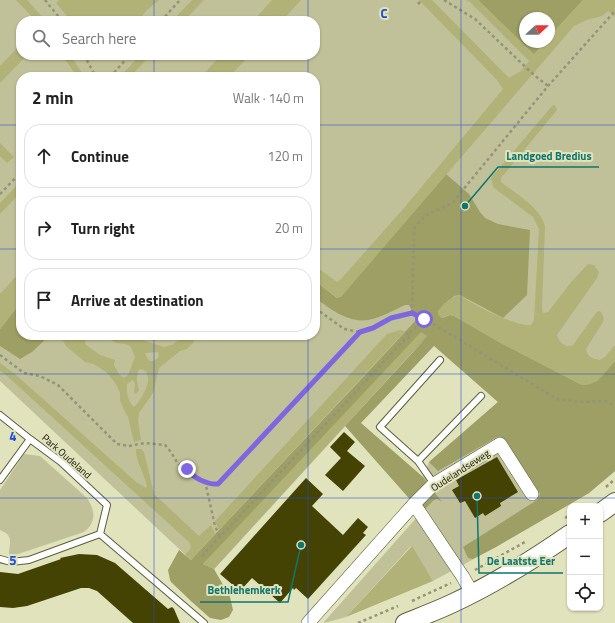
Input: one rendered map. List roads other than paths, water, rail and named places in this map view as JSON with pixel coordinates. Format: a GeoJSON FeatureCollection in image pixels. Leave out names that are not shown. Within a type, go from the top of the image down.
{"type":"FeatureCollection","features":[{"type":"Feature","properties":{"kind":"main road"},"geometry":{"type":"LineString","coordinates":[[603,512],[615,502]]}},
{"type":"Feature","properties":{"kind":"main road"},"geometry":{"type":"LineString","coordinates":[[405,623],[451,604],[472,593],[567,536]]}},
{"type":"Feature","properties":{"kind":"street","name":"Oudelandseweg"},"geometry":{"type":"LineString","coordinates":[[308,623],[414,504],[434,484],[500,444],[532,494]]}},
{"type":"Feature","properties":{"kind":"street"},"geometry":{"type":"LineString","coordinates":[[414,504],[472,593]]}},
{"type":"Feature","properties":{"kind":"lane"},"geometry":{"type":"LineString","coordinates":[[434,484],[418,461],[380,427],[440,360]]}},
{"type":"Feature","properties":{"kind":"lane"},"geometry":{"type":"LineString","coordinates":[[418,461],[481,396]]}},
{"type":"Feature","properties":{"kind":"lane"},"geometry":{"type":"LineString","coordinates":[[0,415],[30,438]]}},
{"type":"Feature","properties":{"kind":"lane","name":"Park Oudeland"},"geometry":{"type":"LineString","coordinates":[[0,480],[30,438],[61,462],[106,505],[100,534]]}},
{"type":"Feature","properties":{"kind":"lane"},"geometry":{"type":"LineString","coordinates":[[0,559],[11,562],[29,560],[100,534],[204,623]]}},
{"type":"Feature","properties":{"kind":"place","name":"Landgoed Bredius"},"geometry":{"type":"Point","coordinates":[465,206]}},
{"type":"Feature","properties":{"kind":"place","name":"De Laatste Eer"},"geometry":{"type":"Point","coordinates":[477,496]}},
{"type":"Feature","properties":{"kind":"place","name":"Bethlehemkerk"},"geometry":{"type":"Point","coordinates":[301,545]}}]}
